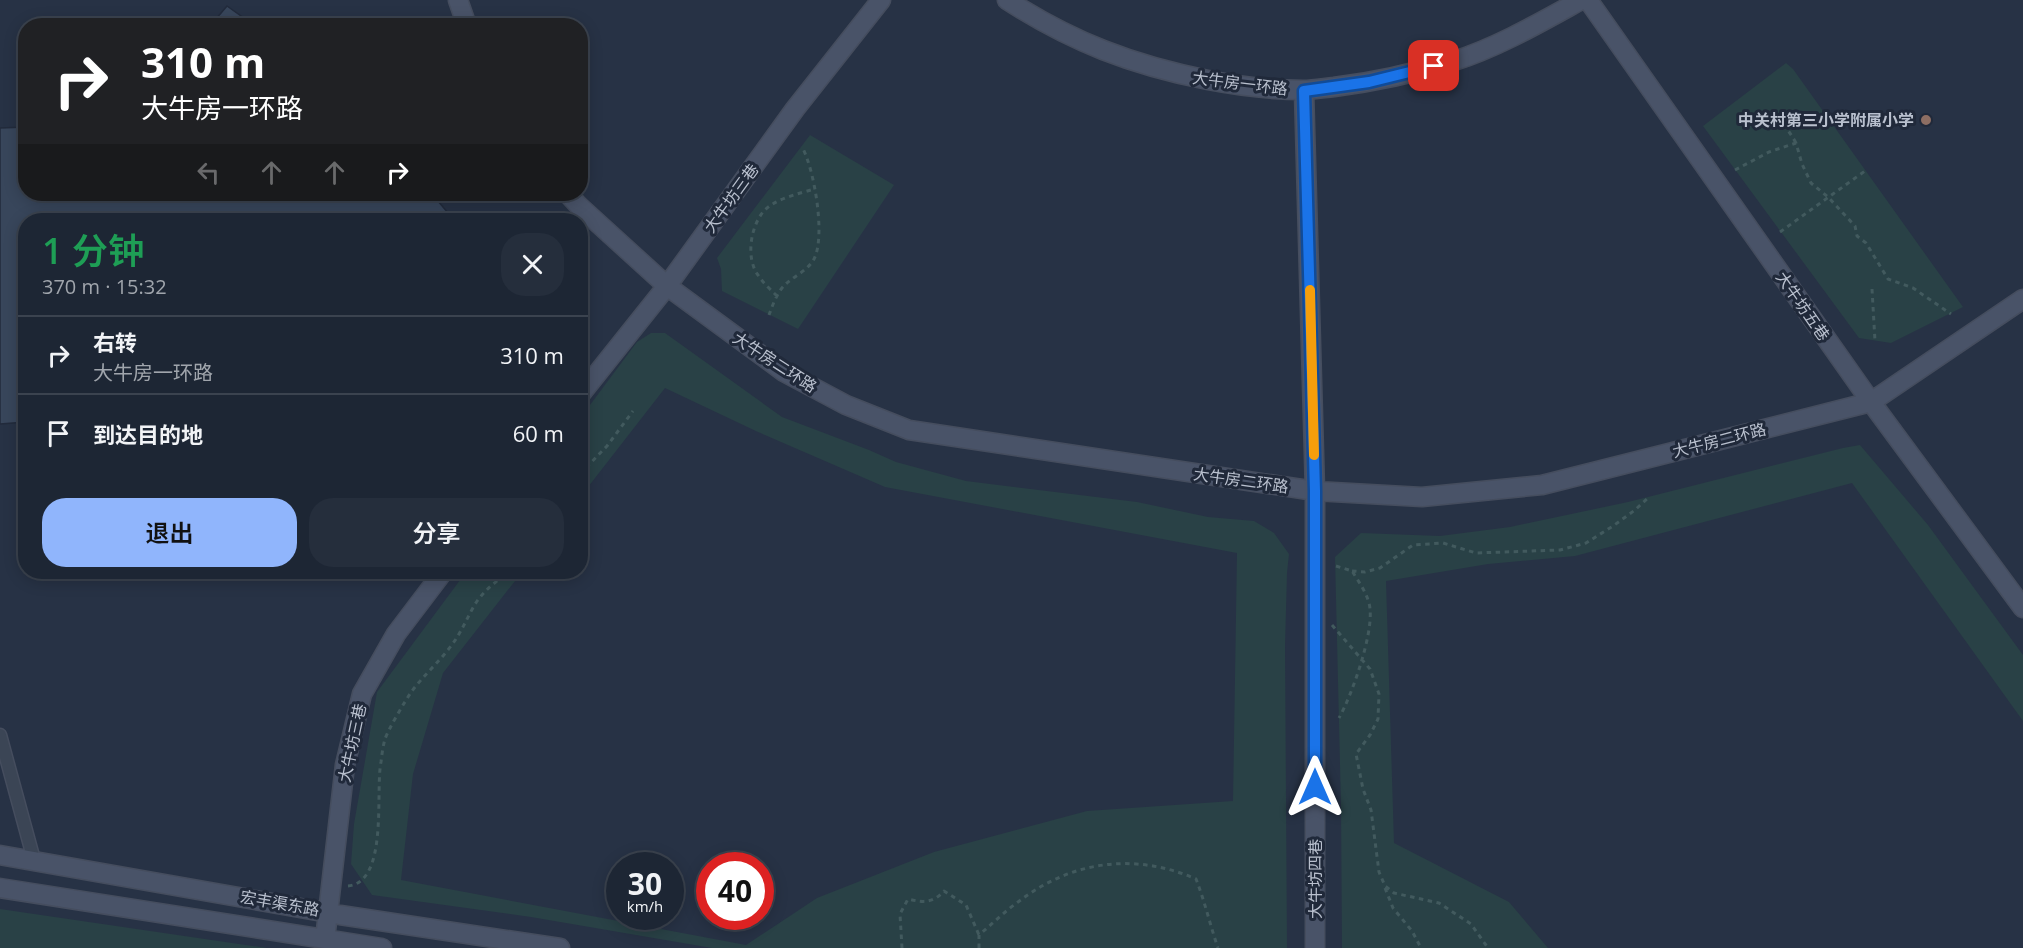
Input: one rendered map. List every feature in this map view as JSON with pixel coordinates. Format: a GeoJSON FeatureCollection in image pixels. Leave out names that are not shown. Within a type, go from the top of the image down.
{"type":"FeatureCollection","features":[{"type":"Feature","properties":{"kind":"street"},"geometry":{"type":"LineString","coordinates":[[459,0],[465,18]]}},
{"type":"Feature","properties":{"kind":"street","name":"大牛坊三巷"},"geometry":{"type":"LineString","coordinates":[[588,385],[667,286],[795,109],[881,0]]}},
{"type":"Feature","properties":{"kind":"street","name":"大牛房一环路"},"geometry":{"type":"LineString","coordinates":[[1007,0],[1071,37],[1140,65],[1239,85],[1304,91],[1369,82],[1455,61],[1528,30],[1581,0]]}},
{"type":"Feature","properties":{"kind":"street","name":"大牛坊五巷"},"geometry":{"type":"LineString","coordinates":[[1588,0],[1871,402],[2023,608]]}},
{"type":"Feature","properties":{"kind":"street","name":"大牛坊四巷"},"geometry":{"type":"LineString","coordinates":[[1304,91],[1315,491],[1315,948]]}},
{"type":"Feature","properties":{"kind":"street","name":"大牛房二环路"},"geometry":{"type":"LineString","coordinates":[[574,201],[587,213]]}},
{"type":"Feature","properties":{"kind":"street","name":"大牛房二环路"},"geometry":{"type":"LineString","coordinates":[[588,214],[667,286],[784,372],[846,405],[909,430],[1315,491],[1422,497],[1542,485],[1871,402],[2023,299]]}},
{"type":"Feature","properties":{"kind":"street","name":"大牛坊三巷"},"geometry":{"type":"LineString","coordinates":[[325,939],[345,765],[362,694],[396,634],[438,579]]}},
{"type":"Feature","properties":{"kind":"street"},"geometry":{"type":"LineString","coordinates":[[0,735],[34,860]]}},
{"type":"Feature","properties":{"kind":"street","name":"宏丰渠东路"},"geometry":{"type":"LineString","coordinates":[[0,855],[328,912],[560,948]]}},
{"type":"Feature","properties":{"kind":"street","name":"宏丰渠东路"},"geometry":{"type":"LineString","coordinates":[[0,888],[382,948]]}},
{"type":"Feature","properties":{"kind":"path"},"geometry":{"type":"LineString","coordinates":[[1759,113],[1770,115],[1787,127],[1796,143],[1811,183],[1828,197],[1855,226],[1857,236],[1866,243],[1887,279],[1913,288],[1951,314]]}},
{"type":"Feature","properties":{"kind":"path"},"geometry":{"type":"LineString","coordinates":[[1735,170],[1769,152],[1796,143]]}},
{"type":"Feature","properties":{"kind":"path"},"geometry":{"type":"LineString","coordinates":[[769,315],[785,284],[802,273],[814,259],[818,241],[819,222],[813,175],[802,147]]}},
{"type":"Feature","properties":{"kind":"path"},"geometry":{"type":"LineString","coordinates":[[1780,232],[1865,171]]}},
{"type":"Feature","properties":{"kind":"path"},"geometry":{"type":"LineString","coordinates":[[777,296],[756,274],[750,256],[756,224],[763,212],[780,201],[814,189]]}},
{"type":"Feature","properties":{"kind":"path"},"geometry":{"type":"LineString","coordinates":[[1872,289],[1875,341]]}},
{"type":"Feature","properties":{"kind":"path"},"geometry":{"type":"LineString","coordinates":[[588,466],[607,446],[633,411]]}},
{"type":"Feature","properties":{"kind":"path"},"geometry":{"type":"LineString","coordinates":[[1336,566],[1365,572],[1380,568],[1413,545],[1443,543],[1476,554],[1560,550],[1586,543],[1628,515],[1650,496]]}},
{"type":"Feature","properties":{"kind":"path"},"geometry":{"type":"LineString","coordinates":[[1339,718],[1349,700],[1367,639],[1370,609],[1362,586],[1352,571]]}},
{"type":"Feature","properties":{"kind":"path"},"geometry":{"type":"LineString","coordinates":[[331,887],[356,885],[364,880],[378,839],[378,773],[385,738],[411,693],[451,647],[464,628],[475,604],[498,579]]}},
{"type":"Feature","properties":{"kind":"path"},"geometry":{"type":"LineString","coordinates":[[1315,603],[1370,669],[1379,694],[1378,719],[1356,754],[1363,789],[1371,810],[1379,872],[1393,908],[1412,931],[1421,948]]}},
{"type":"Feature","properties":{"kind":"path"},"geometry":{"type":"LineString","coordinates":[[980,935],[1019,901],[1070,873],[1111,863],[1140,864],[1179,871],[1196,879],[1218,948]]}},
{"type":"Feature","properties":{"kind":"path"},"geometry":{"type":"LineString","coordinates":[[1385,886],[1394,893],[1439,903],[1471,924],[1488,948]]}},
{"type":"Feature","properties":{"kind":"path"},"geometry":{"type":"LineString","coordinates":[[902,948],[900,914],[908,899],[929,902],[937,899],[944,891],[966,905],[980,935],[979,948]]}},
{"type":"Feature","properties":{"kind":"green space"},"geometry":{"type":"Polygon","coordinates":[[[1786,63],[1793,69],[1963,307],[1891,343],[1859,338],[1703,126],[1786,63]]]}},
{"type":"Feature","properties":{"kind":"green space"},"geometry":{"type":"Polygon","coordinates":[[[810,135],[894,185],[798,329],[722,291],[721,269],[717,258],[810,135]]]}},
{"type":"Feature","properties":{"kind":"green space"},"geometry":{"type":"Polygon","coordinates":[[[651,333],[665,333],[782,417],[896,462],[966,481],[1137,502],[1208,517],[1254,521],[1274,533],[1289,554],[1285,646],[1287,948],[712,948],[607,930],[666,930],[746,945],[769,930],[774,930],[774,926],[817,898],[934,852],[1087,811],[1233,801],[1237,553],[885,487],[758,432],[665,388],[588,487],[588,408],[637,342],[651,333]]]}},
{"type":"Feature","properties":{"kind":"green space"},"geometry":{"type":"Polygon","coordinates":[[[1860,445],[1928,525],[2023,655],[2023,721],[1852,483],[1575,556],[1488,564],[1386,581],[1394,843],[1509,902],[1548,948],[1342,948],[1335,557],[1361,533],[1440,536],[1510,527],[1628,502],[1860,445]]]}},
{"type":"Feature","properties":{"kind":"green space"},"geometry":{"type":"Polygon","coordinates":[[[461,579],[517,579],[443,673],[413,774],[401,880],[606,919],[606,930],[372,895],[351,864],[354,824],[377,692],[461,579]]]}},
{"type":"Feature","properties":{"kind":"green space"},"geometry":{"type":"Polygon","coordinates":[[[0,909],[267,948],[0,948],[0,909]]]}},
{"type":"Feature","properties":{"kind":"building"},"geometry":{"type":"Polygon","coordinates":[[[227,6],[244,18],[217,18],[227,6]]]}},
{"type":"Feature","properties":{"kind":"building"},"geometry":{"type":"Polygon","coordinates":[[[18,127],[18,201],[438,201],[448,213],[18,213],[18,423],[0,424],[0,128],[18,127]]]}},
{"type":"Feature","properties":{"kind":"slow traffic"},"geometry":{"type":"LineString","coordinates":[[1310,290],[1314,455]]}},
{"type":"Feature","properties":{"kind":"place","name":"中关村第三小学附属小学"},"geometry":{"type":"Point","coordinates":[1926,120]}},
{"type":"Feature","properties":{"kind":"route"},"geometry":{"type":"LineString","coordinates":[[1315,787],[1315,491],[1304,91],[1369,82],[1434,66]]}}]}
